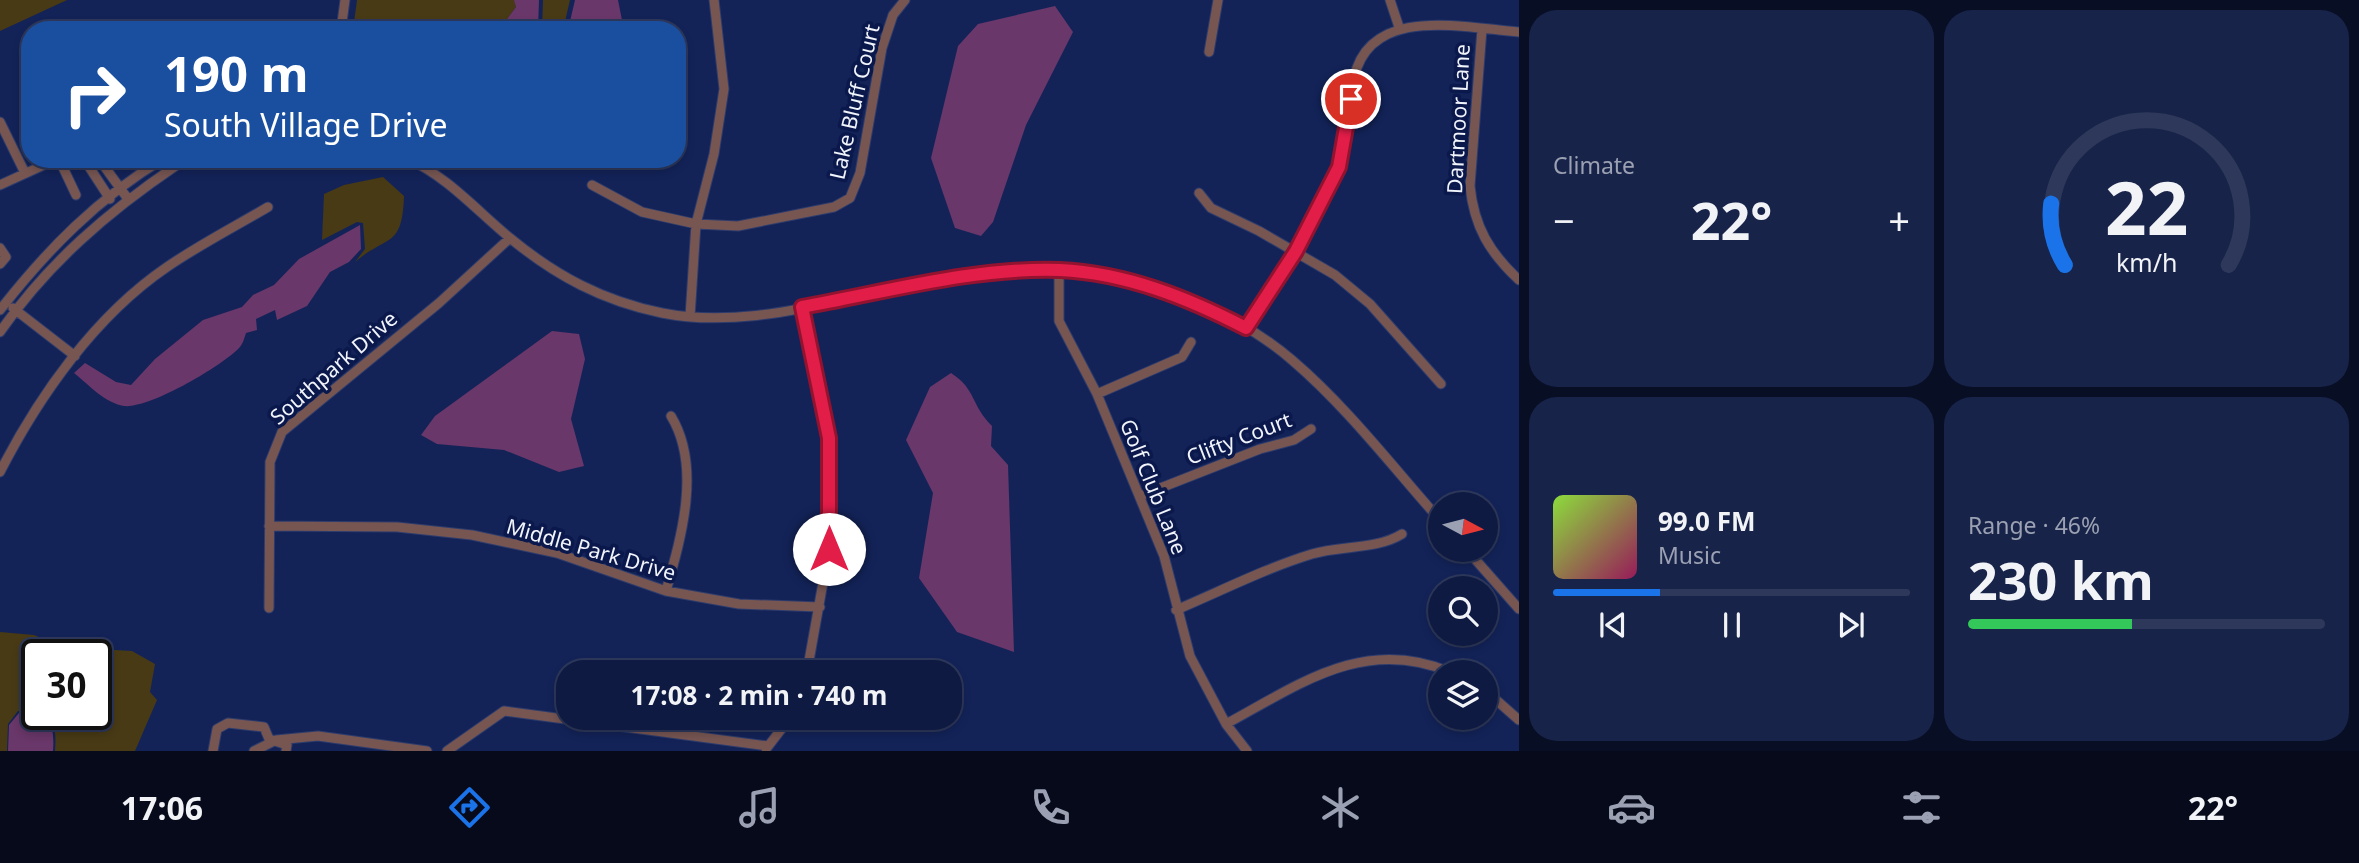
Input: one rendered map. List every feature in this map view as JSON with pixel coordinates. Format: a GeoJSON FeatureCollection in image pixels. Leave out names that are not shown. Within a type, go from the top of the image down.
{"type":"FeatureCollection","features":[{"type":"Feature","properties":{"kind":"street"},"geometry":{"type":"LineString","coordinates":[[342,21],[345,0]]}},
{"type":"Feature","properties":{"kind":"street"},"geometry":{"type":"LineString","coordinates":[[690,317],[696,224],[714,154],[724,89],[715,0]]}},
{"type":"Feature","properties":{"kind":"street","name":"Lake Bluff Court"},"geometry":{"type":"LineString","coordinates":[[592,184],[642,212],[696,224],[738,226],[834,207],[850,198],[860,173],[882,48],[893,16],[905,0]]}},
{"type":"Feature","properties":{"kind":"street"},"geometry":{"type":"LineString","coordinates":[[1209,52],[1218,0]]}},
{"type":"Feature","properties":{"kind":"street"},"geometry":{"type":"LineString","coordinates":[[1390,0],[1399,27]]}},
{"type":"Feature","properties":{"kind":"street"},"geometry":{"type":"LineString","coordinates":[[1246,328],[1296,251],[1339,167],[1359,61],[1376,40],[1399,27],[1421,24],[1519,32]]}},
{"type":"Feature","properties":{"kind":"street","name":"Dartmoor Lane"},"geometry":{"type":"LineString","coordinates":[[1482,29],[1470,186],[1472,208],[1478,228],[1497,260],[1519,281]]}},
{"type":"Feature","properties":{"kind":"street"},"geometry":{"type":"LineString","coordinates":[[0,122],[21,165]]}},
{"type":"Feature","properties":{"kind":"street"},"geometry":{"type":"LineString","coordinates":[[23,168],[25,173]]}},
{"type":"Feature","properties":{"kind":"street"},"geometry":{"type":"LineString","coordinates":[[0,186],[37,168]]}},
{"type":"Feature","properties":{"kind":"street"},"geometry":{"type":"LineString","coordinates":[[62,168],[76,195]]}},
{"type":"Feature","properties":{"kind":"street"},"geometry":{"type":"LineString","coordinates":[[90,168],[116,207]]}},
{"type":"Feature","properties":{"kind":"street"},"geometry":{"type":"LineString","coordinates":[[105,168],[128,199]]}},
{"type":"Feature","properties":{"kind":"street"},"geometry":{"type":"LineString","coordinates":[[75,356],[15,310],[3,306],[44,257],[107,196],[149,168]]}},
{"type":"Feature","properties":{"kind":"street"},"geometry":{"type":"LineString","coordinates":[[0,332],[15,310],[51,269],[116,207],[173,168]]}},
{"type":"Feature","properties":{"kind":"street"},"geometry":{"type":"LineString","coordinates":[[422,168],[461,193],[510,238],[562,278],[617,301],[690,317],[750,317],[984,274],[1059,270],[1114,277],[1158,288],[1246,328],[1289,358],[1329,394],[1428,506]]}},
{"type":"Feature","properties":{"kind":"street"},"geometry":{"type":"LineString","coordinates":[[1199,193],[1211,208],[1296,251],[1335,275],[1370,303],[1441,384]]}},
{"type":"Feature","properties":{"kind":"street"},"geometry":{"type":"LineString","coordinates":[[0,472],[23,429],[75,356],[118,307],[166,268],[268,207]]}},
{"type":"Feature","properties":{"kind":"street","name":"Southpark Drive"},"geometry":{"type":"LineString","coordinates":[[269,608],[270,462],[282,432],[439,303],[510,238]]}},
{"type":"Feature","properties":{"kind":"street"},"geometry":{"type":"LineString","coordinates":[[0,248],[6,257],[0,264]]}},
{"type":"Feature","properties":{"kind":"street","name":"Golf Club Lane"},"geometry":{"type":"LineString","coordinates":[[1059,270],[1059,321],[1097,394],[1164,556],[1190,656],[1226,724],[1247,751]]}},
{"type":"Feature","properties":{"kind":"street"},"geometry":{"type":"LineString","coordinates":[[802,307],[829,438],[829,549],[809,660]]}},
{"type":"Feature","properties":{"kind":"street"},"geometry":{"type":"LineString","coordinates":[[1097,394],[1182,357],[1191,342]]}},
{"type":"Feature","properties":{"kind":"street"},"geometry":{"type":"LineString","coordinates":[[666,591],[686,503],[684,452],[680,431],[671,416]]}},
{"type":"Feature","properties":{"kind":"street","name":"Clifty Court"},"geometry":{"type":"LineString","coordinates":[[1140,496],[1260,449],[1294,440],[1311,429]]}},
{"type":"Feature","properties":{"kind":"street","name":"Middle Park Drive"},"geometry":{"type":"LineString","coordinates":[[269,526],[397,527],[472,535],[557,553],[666,591],[739,604],[820,607]]}},
{"type":"Feature","properties":{"kind":"street"},"geometry":{"type":"LineString","coordinates":[[1176,610],[1310,554],[1387,543],[1402,534]]}},
{"type":"Feature","properties":{"kind":"street"},"geometry":{"type":"LineString","coordinates":[[1478,562],[1519,608]]}},
{"type":"Feature","properties":{"kind":"street"},"geometry":{"type":"LineString","coordinates":[[1226,724],[1327,669],[1360,660],[1397,659],[1428,664]]}},
{"type":"Feature","properties":{"kind":"street"},"geometry":{"type":"LineString","coordinates":[[1498,702],[1519,720]]}},
{"type":"Feature","properties":{"kind":"street"},"geometry":{"type":"LineString","coordinates":[[447,751],[504,712],[767,748],[781,730]]}},
{"type":"Feature","properties":{"kind":"street"},"geometry":{"type":"LineString","coordinates":[[214,751],[217,729],[228,723],[264,727],[269,738],[287,745],[286,751]]}},
{"type":"Feature","properties":{"kind":"street"},"geometry":{"type":"LineString","coordinates":[[254,751],[276,740],[318,736],[427,751]]}},
{"type":"Feature","properties":{"kind":"shaded area"},"geometry":{"type":"Polygon","coordinates":[[[0,0],[67,0],[21,21],[0,31],[0,0]]]}},
{"type":"Feature","properties":{"kind":"shaded area"},"geometry":{"type":"Polygon","coordinates":[[[357,0],[515,0],[516,7],[506,21],[354,21],[357,0]]]}},
{"type":"Feature","properties":{"kind":"shaded area"},"geometry":{"type":"Polygon","coordinates":[[[514,0],[539,0],[538,21],[506,21],[516,7],[514,0]]]}},
{"type":"Feature","properties":{"kind":"shaded area"},"geometry":{"type":"Polygon","coordinates":[[[543,0],[570,0],[565,21],[542,21],[543,0]]]}},
{"type":"Feature","properties":{"kind":"shaded area"},"geometry":{"type":"Polygon","coordinates":[[[575,0],[618,0],[622,21],[570,21],[575,0]]]}},
{"type":"Feature","properties":{"kind":"shaded area"},"geometry":{"type":"Polygon","coordinates":[[[1055,6],[1073,32],[1026,125],[993,222],[981,236],[955,228],[931,158],[958,46],[978,24],[1055,6]]]}},
{"type":"Feature","properties":{"kind":"shaded area"},"geometry":{"type":"Polygon","coordinates":[[[383,177],[404,196],[400,225],[391,238],[355,262],[365,249],[363,223],[357,222],[322,240],[324,194],[344,185],[383,177]]]}},
{"type":"Feature","properties":{"kind":"shaded area"},"geometry":{"type":"Polygon","coordinates":[[[360,225],[361,249],[349,262],[330,272],[307,306],[277,320],[275,310],[256,319],[257,330],[246,333],[239,348],[230,356],[167,394],[150,401],[124,406],[104,397],[74,373],[85,363],[116,382],[131,385],[155,359],[203,320],[242,307],[253,295],[274,285],[299,259],[360,225]]]}},
{"type":"Feature","properties":{"kind":"shaded area"},"geometry":{"type":"Polygon","coordinates":[[[552,331],[579,334],[585,359],[571,419],[584,466],[559,472],[504,450],[437,444],[421,435],[435,416],[552,331]]]}},
{"type":"Feature","properties":{"kind":"shaded area"},"geometry":{"type":"Polygon","coordinates":[[[951,373],[970,391],[980,411],[992,426],[991,446],[1008,465],[1014,652],[957,632],[919,578],[933,493],[906,440],[930,387],[951,373]]]}},
{"type":"Feature","properties":{"kind":"shaded area"},"geometry":{"type":"Polygon","coordinates":[[[0,632],[34,635],[43,639],[21,639],[21,711],[18,711],[8,724],[7,751],[0,751],[0,632]]]}},
{"type":"Feature","properties":{"kind":"shaded area"},"geometry":{"type":"Polygon","coordinates":[[[112,650],[132,651],[155,664],[150,692],[157,700],[135,751],[55,751],[54,730],[112,730],[112,650]]]}},
{"type":"Feature","properties":{"kind":"shaded area"},"geometry":{"type":"Polygon","coordinates":[[[21,713],[21,730],[52,730],[53,751],[8,751],[9,725],[21,713]]]}},
{"type":"Feature","properties":{"kind":"route"},"geometry":{"type":"LineString","coordinates":[[829,549],[829,438],[802,307],[984,274],[1059,270],[1114,277],[1158,288],[1246,328],[1296,251],[1339,167],[1351,99]]}}]}
